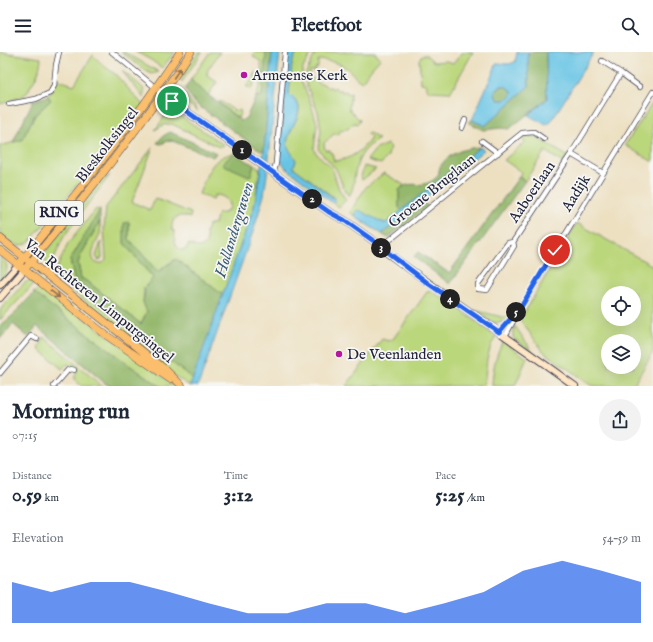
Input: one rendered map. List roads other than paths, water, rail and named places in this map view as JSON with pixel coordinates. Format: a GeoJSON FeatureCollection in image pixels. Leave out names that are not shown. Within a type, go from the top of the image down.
{"type":"FeatureCollection","features":[{"type":"Feature","properties":{"kind":"main road","name":"Bleskolksingel"},"geometry":{"type":"LineString","coordinates":[[18,264],[95,169],[156,88],[180,52]]}},
{"type":"Feature","properties":{"kind":"main road","name":"Bleskolksingel"},"geometry":{"type":"LineString","coordinates":[[24,270],[106,169],[163,94],[191,52]]}},
{"type":"Feature","properties":{"kind":"main road","name":"Van Rechteren Limpurgsingel"},"geometry":{"type":"LineString","coordinates":[[0,238],[182,385]]}},
{"type":"Feature","properties":{"kind":"main road","name":"Van Rechteren Limpurgsingel"},"geometry":{"type":"LineString","coordinates":[[0,250],[106,335],[173,381],[182,385]]}},
{"type":"Feature","properties":{"kind":"street"},"geometry":{"type":"LineString","coordinates":[[9,104],[36,100],[50,93],[54,86],[56,65],[60,52]]}},
{"type":"Feature","properties":{"kind":"street"},"geometry":{"type":"LineString","coordinates":[[112,52],[163,94],[201,122],[260,162],[329,212],[344,220],[378,244],[429,284],[575,386]]}},
{"type":"Feature","properties":{"kind":"street"},"geometry":{"type":"LineString","coordinates":[[271,170],[276,163],[286,52]]}},
{"type":"Feature","properties":{"kind":"street"},"geometry":{"type":"LineString","coordinates":[[602,61],[640,87]]}},
{"type":"Feature","properties":{"kind":"street","name":"Aaboerlaan"},"geometry":{"type":"LineString","coordinates":[[513,242],[508,243],[477,287],[478,289],[487,290],[514,246],[513,242],[571,154],[621,74]]}},
{"type":"Feature","properties":{"kind":"street","name":"Aadijk"},"geometry":{"type":"LineString","coordinates":[[502,334],[521,307],[653,92]]}},
{"type":"Feature","properties":{"kind":"street"},"geometry":{"type":"LineString","coordinates":[[462,128],[465,120]]}},
{"type":"Feature","properties":{"kind":"street","name":"Groene Bruglaan"},"geometry":{"type":"LineString","coordinates":[[382,248],[386,243],[522,133],[534,132],[544,139]]}},
{"type":"Feature","properties":{"kind":"street","name":"Groene Bruglaan"},"geometry":{"type":"LineString","coordinates":[[482,140],[498,153]]}},
{"type":"Feature","properties":{"kind":"street","name":"Aaboerlaan"},"geometry":{"type":"LineString","coordinates":[[571,154],[603,173]]}},
{"type":"Feature","properties":{"kind":"street"},"geometry":{"type":"LineString","coordinates":[[0,285],[18,264]]}},
{"type":"Feature","properties":{"kind":"street"},"geometry":{"type":"LineString","coordinates":[[0,298],[24,270]]}},
{"type":"Feature","properties":{"kind":"street","name":"Aadijk"},"geometry":{"type":"LineString","coordinates":[[502,334],[521,307]]}},
{"type":"Feature","properties":{"kind":"street"},"geometry":{"type":"LineString","coordinates":[[0,373],[31,336],[37,339]]}},
{"type":"Feature","properties":{"kind":"street"},"geometry":{"type":"LineString","coordinates":[[54,386],[68,370],[74,370]]}},
{"type":"Feature","properties":{"kind":"water"},"geometry":{"type":"Polygon","coordinates":[[[272,52],[280,52],[264,195],[254,229],[198,386],[190,386],[254,207],[264,151],[272,52]]]}},
{"type":"Feature","properties":{"kind":"water"},"geometry":{"type":"Polygon","coordinates":[[[288,52],[297,52],[292,63],[289,94],[298,104],[299,108],[297,118],[289,134],[287,144],[296,161],[293,167],[336,200],[333,203],[286,168],[279,158],[288,52]]]}},
{"type":"Feature","properties":{"kind":"water"},"geometry":{"type":"Polygon","coordinates":[[[517,52],[528,52],[529,86],[485,126],[472,120],[497,63],[509,64],[515,62],[517,52]],[[501,86],[495,92],[498,100],[505,100],[511,96],[512,91],[505,86],[501,86]]]}},
{"type":"Feature","properties":{"kind":"water"},"geometry":{"type":"Polygon","coordinates":[[[546,52],[594,52],[551,122],[546,125],[528,115],[547,99],[546,52]]]}},
{"type":"Feature","properties":{"kind":"water"},"geometry":{"type":"Polygon","coordinates":[[[480,147],[484,150],[382,234],[355,217],[356,212],[359,210],[386,223],[480,147]]]}},
{"type":"Feature","properties":{"kind":"place","name":"Armeense Kerk"},"geometry":{"type":"Point","coordinates":[244,75]}},
{"type":"Feature","properties":{"kind":"place","name":"De Veenlanden"},"geometry":{"type":"Point","coordinates":[339,354]}},
{"type":"Feature","properties":{"kind":"water label","name":"Hollandergraven"},"geometry":{"type":"Point","coordinates":[235,230]}}]}
